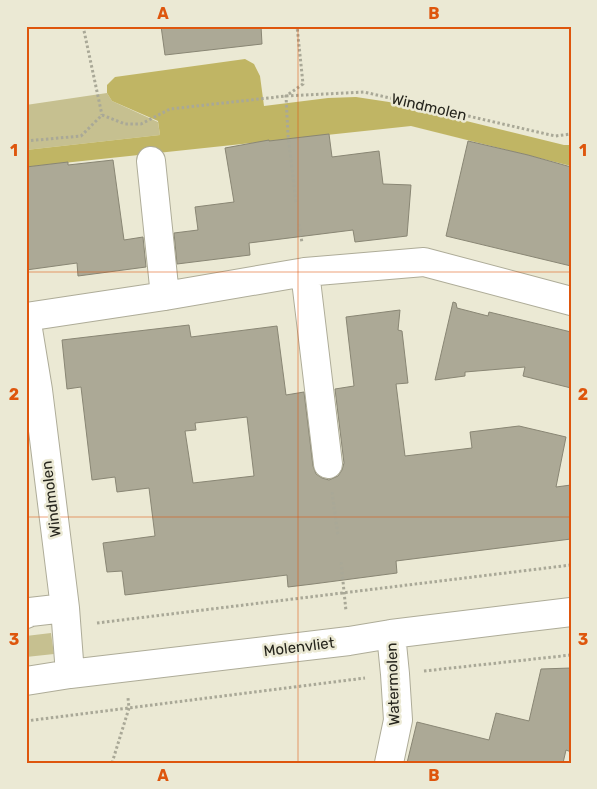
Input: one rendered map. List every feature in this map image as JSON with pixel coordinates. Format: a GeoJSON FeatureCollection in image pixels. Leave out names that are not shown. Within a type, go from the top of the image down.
{"type":"FeatureCollection","features":[{"type":"Feature","properties":{"kind":"street"},"geometry":{"type":"LineString","coordinates":[[151,160],[165,296]]}},
{"type":"Feature","properties":{"kind":"street","name":"Windmolen"},"geometry":{"type":"LineString","coordinates":[[70,674],[65,617],[32,390],[26,317],[305,272],[424,262],[571,301]]}},
{"type":"Feature","properties":{"kind":"street"},"geometry":{"type":"LineString","coordinates":[[305,272],[328,464]]}},
{"type":"Feature","properties":{"kind":"street"},"geometry":{"type":"LineString","coordinates":[[26,614],[30,612],[65,617]]}},
{"type":"Feature","properties":{"kind":"street","name":"Molenvliet"},"geometry":{"type":"LineString","coordinates":[[26,681],[571,612]]}},
{"type":"Feature","properties":{"kind":"street","name":"Watermolen"},"geometry":{"type":"LineString","coordinates":[[389,763],[398,720],[391,634]]}},
{"type":"Feature","properties":{"kind":"path"},"geometry":{"type":"LineString","coordinates":[[26,141],[81,136],[102,115],[83,26]]}},
{"type":"Feature","properties":{"kind":"path"},"geometry":{"type":"LineString","coordinates":[[296,202],[288,135],[286,96],[302,84],[297,26]]}},
{"type":"Feature","properties":{"kind":"path","name":"Windmolen"},"geometry":{"type":"LineString","coordinates":[[102,115],[125,124],[141,124],[170,109],[286,96],[364,92],[555,136],[571,134]]}},
{"type":"Feature","properties":{"kind":"path"},"geometry":{"type":"LineString","coordinates":[[328,464],[338,536]]}},
{"type":"Feature","properties":{"kind":"path"},"geometry":{"type":"LineString","coordinates":[[341,562],[349,641]]}},
{"type":"Feature","properties":{"kind":"path"},"geometry":{"type":"LineString","coordinates":[[65,617],[344,593],[571,564]]}},
{"type":"Feature","properties":{"kind":"path"},"geometry":{"type":"LineString","coordinates":[[26,721],[395,674],[571,655]]}},
{"type":"Feature","properties":{"kind":"path"},"geometry":{"type":"LineString","coordinates":[[112,763],[129,708],[124,668]]}},
{"type":"Feature","properties":{"kind":"shaded area"},"geometry":{"type":"Polygon","coordinates":[[[245,59],[254,64],[260,76],[264,106],[328,98],[356,97],[389,102],[564,145],[571,145],[571,166],[411,126],[26,167],[26,150],[160,135],[158,121],[112,101],[107,93],[107,85],[115,77],[245,59]]]}},
{"type":"Feature","properties":{"kind":"shaded area"},"geometry":{"type":"Polygon","coordinates":[[[107,93],[112,101],[158,122],[160,135],[26,150],[26,105],[107,93]]]}},
{"type":"Feature","properties":{"kind":"shaded area"},"geometry":{"type":"Polygon","coordinates":[[[51,633],[54,654],[26,657],[26,636],[51,633]]]}},
{"type":"Feature","properties":{"kind":"building"},"geometry":{"type":"Polygon","coordinates":[[[161,26],[261,26],[262,44],[165,55],[161,26]]]}},
{"type":"Feature","properties":{"kind":"building"},"geometry":{"type":"Polygon","coordinates":[[[329,134],[332,157],[379,151],[383,184],[411,185],[407,236],[355,242],[353,230],[249,243],[250,255],[177,264],[174,233],[198,230],[195,207],[234,202],[225,148],[269,140],[329,134]]]}},
{"type":"Feature","properties":{"kind":"building"},"geometry":{"type":"Polygon","coordinates":[[[468,141],[571,167],[571,266],[446,236],[468,141]]]}},
{"type":"Feature","properties":{"kind":"building"},"geometry":{"type":"Polygon","coordinates":[[[113,160],[124,240],[143,237],[146,267],[78,276],[77,263],[26,270],[26,167],[68,162],[68,165],[113,160]]]}},
{"type":"Feature","properties":{"kind":"building"},"geometry":{"type":"Polygon","coordinates":[[[453,302],[456,303],[457,308],[488,316],[489,312],[571,332],[571,388],[523,376],[525,367],[465,372],[465,376],[435,380],[453,302]]]}},
{"type":"Feature","properties":{"kind":"building"},"geometry":{"type":"Polygon","coordinates":[[[400,310],[398,330],[402,331],[408,383],[396,384],[405,456],[472,448],[470,432],[519,426],[566,437],[556,487],[571,485],[571,539],[396,561],[397,573],[313,584],[288,587],[287,575],[125,595],[122,571],[107,572],[103,543],[155,536],[149,488],[117,492],[115,477],[92,480],[81,387],[67,389],[62,340],[189,325],[191,337],[277,326],[286,395],[304,392],[313,466],[316,474],[329,480],[338,476],[344,463],[335,389],[354,386],[346,317],[400,310]],[[247,417],[195,423],[196,430],[185,431],[193,483],[254,476],[247,417]]]}},
{"type":"Feature","properties":{"kind":"building"},"geometry":{"type":"Polygon","coordinates":[[[571,668],[571,752],[566,750],[563,763],[407,763],[417,722],[489,740],[496,713],[529,721],[541,669],[571,668]]]}}]}
